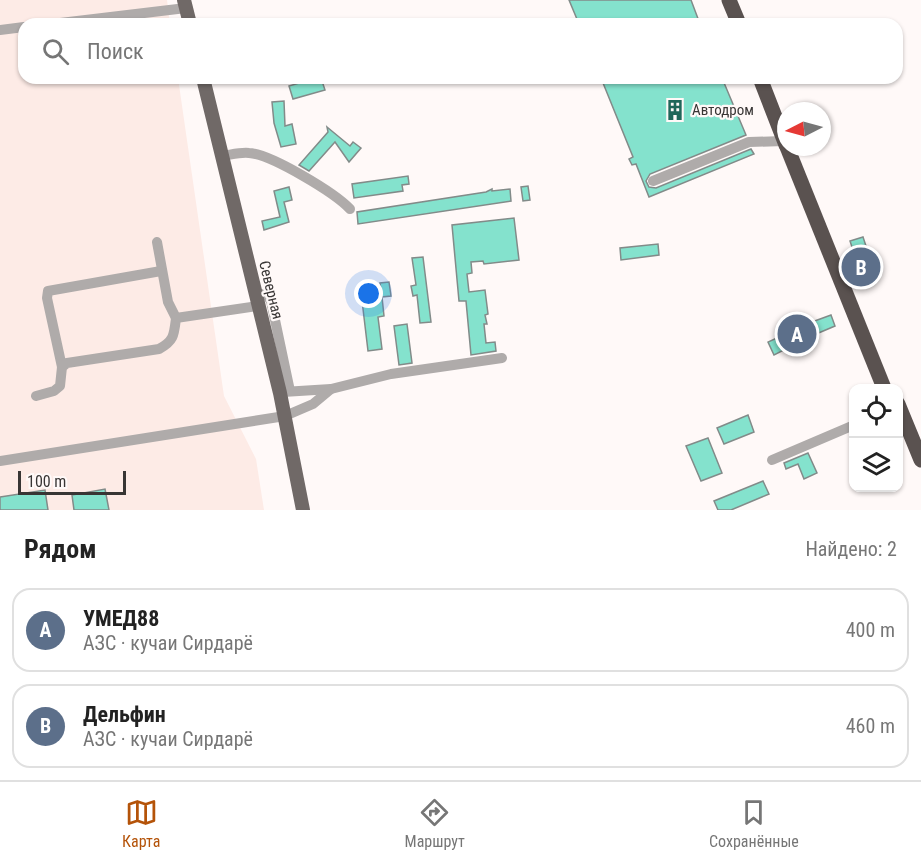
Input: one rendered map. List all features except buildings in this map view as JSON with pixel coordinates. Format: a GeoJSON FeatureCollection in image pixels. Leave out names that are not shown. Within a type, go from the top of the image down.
{"type":"FeatureCollection","features":[{"type":"Feature","properties":{"kind":"highway"},"geometry":{"type":"LineString","coordinates":[[729,0],[736,18]]}},
{"type":"Feature","properties":{"kind":"highway"},"geometry":{"type":"LineString","coordinates":[[737,0],[744,18]]}},
{"type":"Feature","properties":{"kind":"highway"},"geometry":{"type":"LineString","coordinates":[[763,84],[777,118]]}},
{"type":"Feature","properties":{"kind":"highway"},"geometry":{"type":"LineString","coordinates":[[769,84],[777,103]]}},
{"type":"Feature","properties":{"kind":"highway"},"geometry":{"type":"LineString","coordinates":[[793,156],[882,384]]}},
{"type":"Feature","properties":{"kind":"highway"},"geometry":{"type":"LineString","coordinates":[[793,156],[890,384]]}},
{"type":"Feature","properties":{"kind":"highway"},"geometry":{"type":"LineString","coordinates":[[903,415],[921,460]]}},
{"type":"Feature","properties":{"kind":"highway"},"geometry":{"type":"LineString","coordinates":[[903,435],[921,474]]}},
{"type":"Feature","properties":{"kind":"main road","name":"Северная"},"geometry":{"type":"LineString","coordinates":[[204,84],[256,300],[285,392],[285,416],[303,510]]}},
{"type":"Feature","properties":{"kind":"street"},"geometry":{"type":"LineString","coordinates":[[92,18],[185,4]]}},
{"type":"Feature","properties":{"kind":"street"},"geometry":{"type":"LineString","coordinates":[[0,30],[18,28]]}},
{"type":"Feature","properties":{"kind":"street"},"geometry":{"type":"LineString","coordinates":[[653,181],[749,142],[777,143]]}},
{"type":"Feature","properties":{"kind":"street"},"geometry":{"type":"LineString","coordinates":[[221,156],[251,153],[287,168],[338,196],[350,209]]}},
{"type":"Feature","properties":{"kind":"street"},"geometry":{"type":"LineString","coordinates":[[62,367],[67,363],[159,349],[174,339],[176,318],[168,302],[157,242]]}},
{"type":"Feature","properties":{"kind":"street"},"geometry":{"type":"LineString","coordinates":[[36,396],[54,391],[60,386],[62,367],[47,298],[48,291],[161,271]]}},
{"type":"Feature","properties":{"kind":"street"},"geometry":{"type":"LineString","coordinates":[[176,318],[256,300]]}},
{"type":"Feature","properties":{"kind":"street"},"geometry":{"type":"LineString","coordinates":[[285,392],[331,389],[391,374],[502,358]]}},
{"type":"Feature","properties":{"kind":"street"},"geometry":{"type":"LineString","coordinates":[[0,461],[285,416],[313,404],[331,389]]}},
{"type":"Feature","properties":{"kind":"street"},"geometry":{"type":"LineString","coordinates":[[772,460],[849,427]]}},
{"type":"Feature","properties":{"kind":"shaded area"},"geometry":{"type":"Polygon","coordinates":[[[0,0],[167,0],[169,18],[18,18],[18,84],[179,84],[224,396],[256,459],[264,510],[0,510],[0,0]]]}},
{"type":"Feature","properties":{"kind":"place","name":"Автодром"},"geometry":{"type":"Point","coordinates":[675,110]}},
{"type":"Feature","properties":{"kind":"place","name":"Дельфин"},"geometry":{"type":"Point","coordinates":[861,267]}},
{"type":"Feature","properties":{"kind":"place","name":"УМЕД88"},"geometry":{"type":"Point","coordinates":[797,334]}}]}
